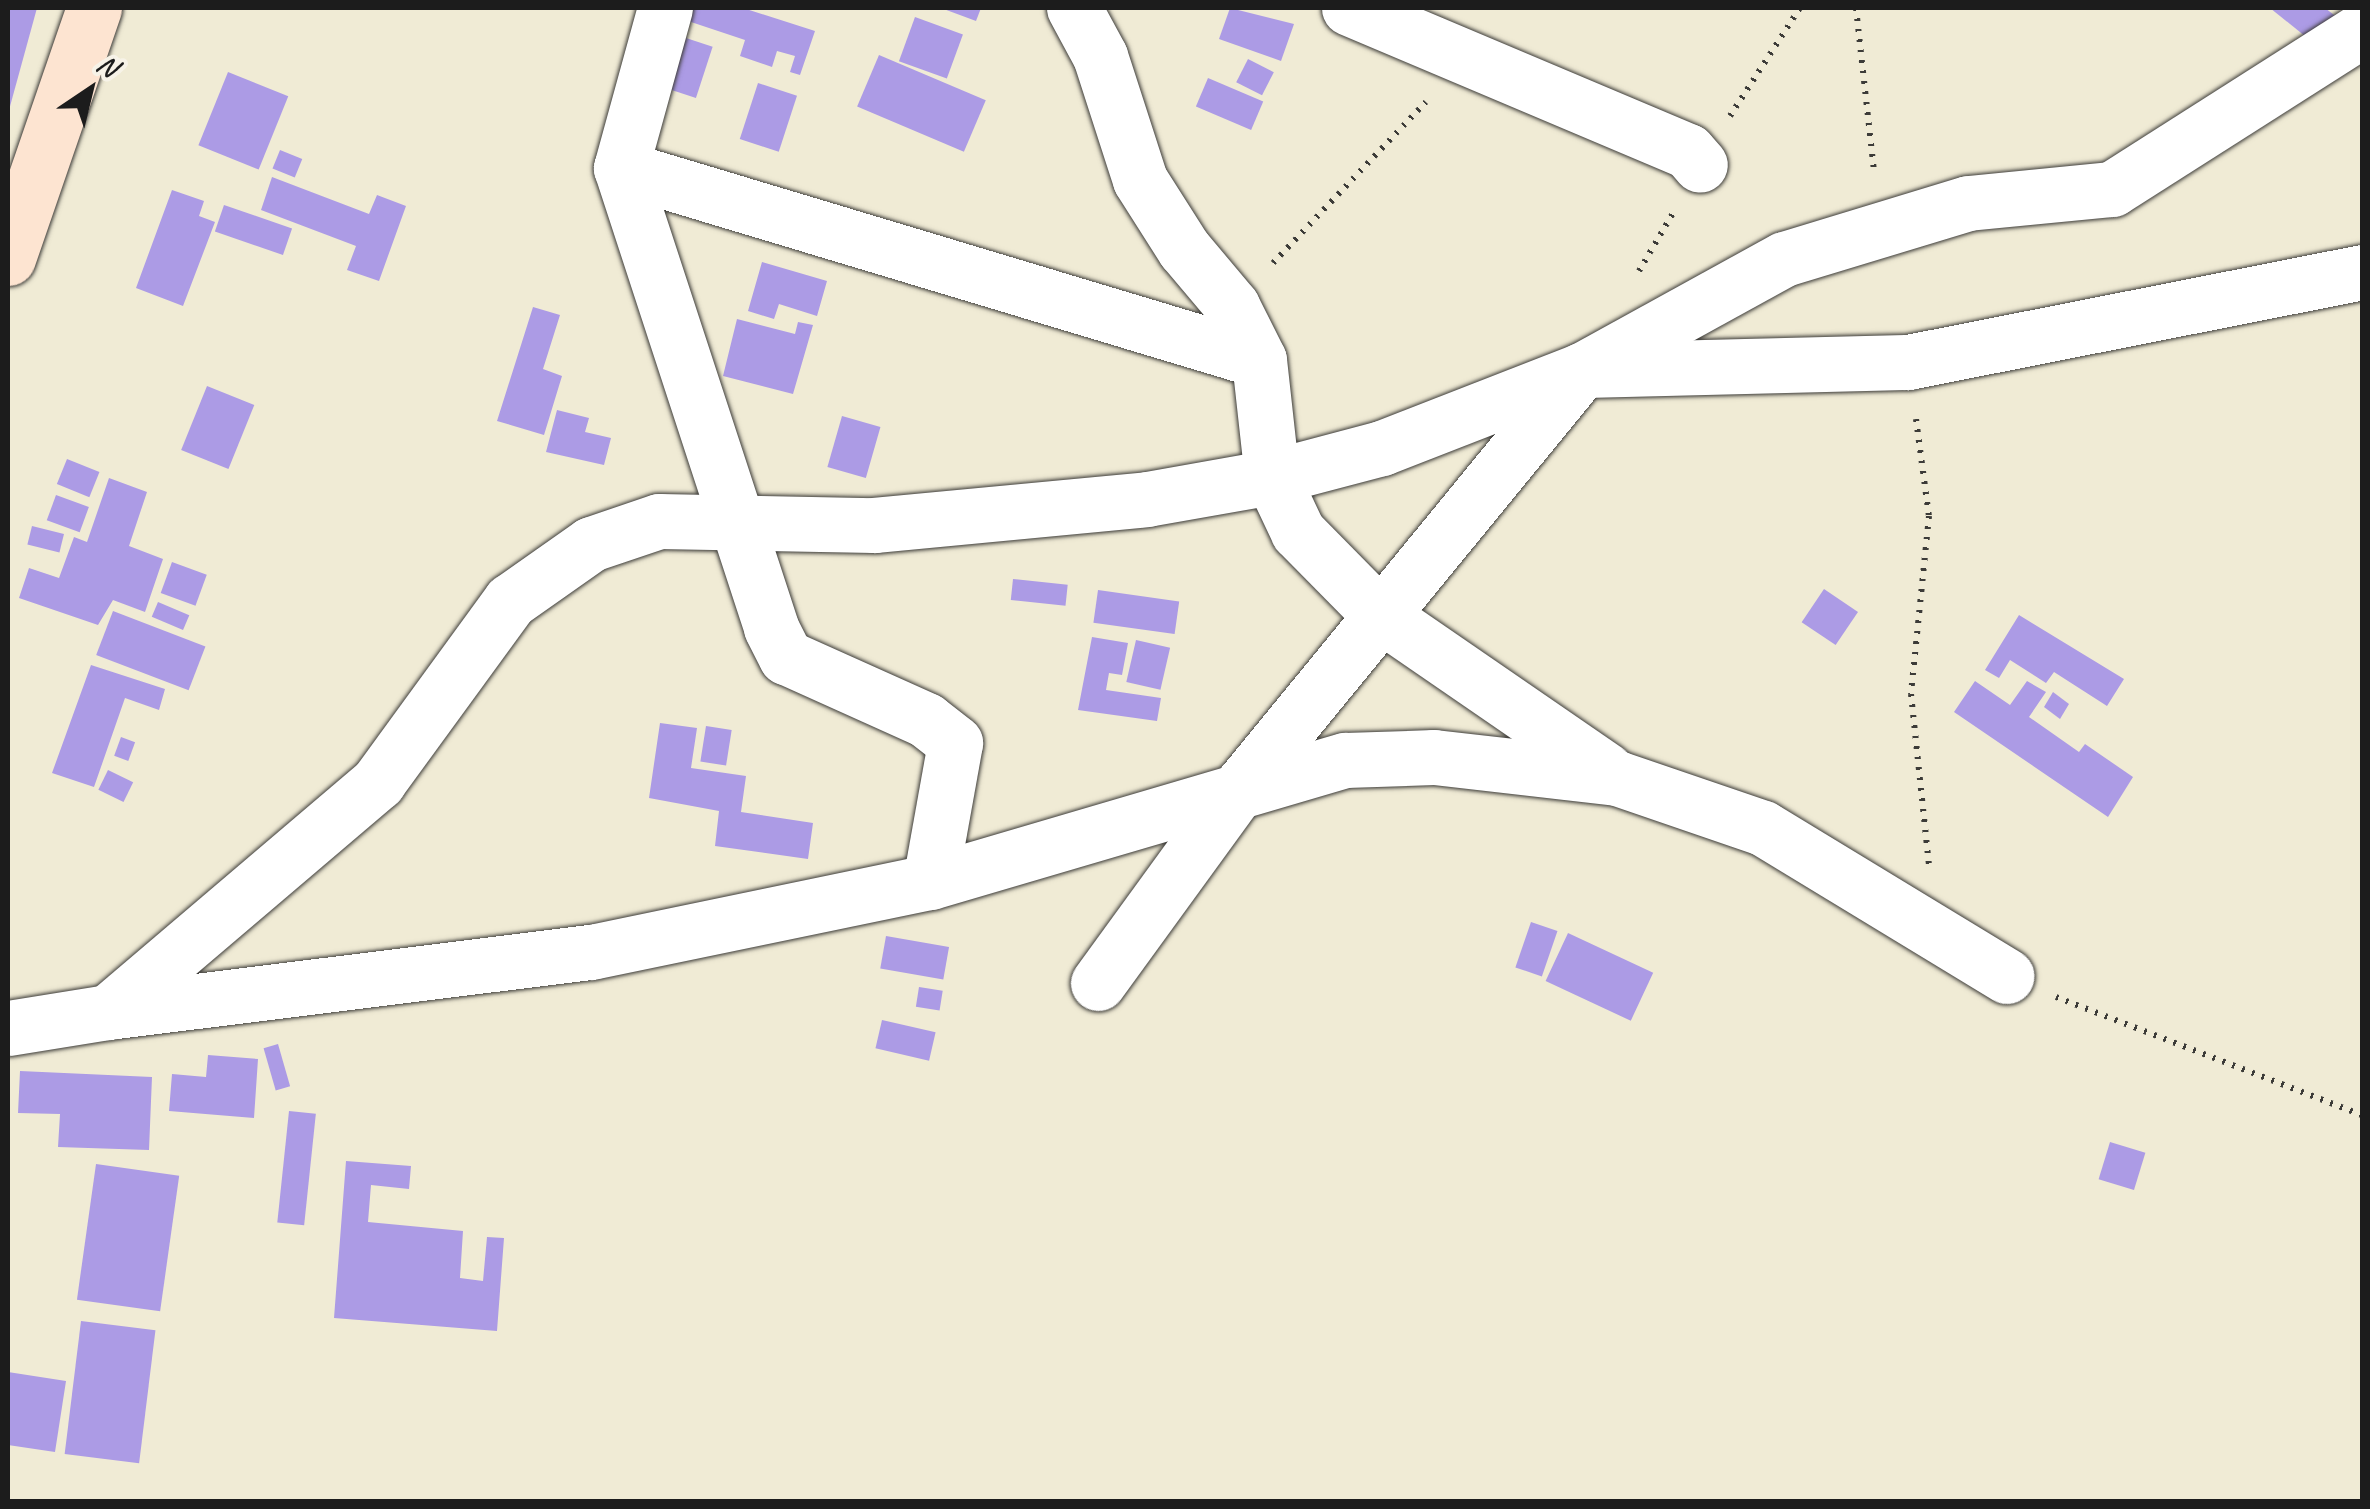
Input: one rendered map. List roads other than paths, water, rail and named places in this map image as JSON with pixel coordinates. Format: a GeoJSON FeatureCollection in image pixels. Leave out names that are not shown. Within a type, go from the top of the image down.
{"type":"FeatureCollection","features":[{"type":"Feature","properties":{"kind":"street"},"geometry":{"type":"LineString","coordinates":[[8,258],[19,188],[94,8]]}},
{"type":"Feature","properties":{"kind":"street"},"geometry":{"type":"LineString","coordinates":[[665,8],[621,168],[786,657],[926,720],[955,743],[930,882]]}},
{"type":"Feature","properties":{"kind":"street"},"geometry":{"type":"LineString","coordinates":[[1074,8],[1100,56],[1140,180],[1184,249],[1232,306],[1259,360],[1272,478],[1298,532],[1379,614],[1618,778]]}},
{"type":"Feature","properties":{"kind":"street"},"geometry":{"type":"LineString","coordinates":[[1349,8],[1688,150],[1700,165]]}},
{"type":"Feature","properties":{"kind":"street"},"geometry":{"type":"LineString","coordinates":[[108,1012],[378,782],[510,600],[591,544],[659,521],[736,518],[874,525],[1147,499],[1272,478],[1382,448],[1582,370],[1784,258],[1968,202],[2112,189],[2362,30]]}},
{"type":"Feature","properties":{"kind":"street"},"geometry":{"type":"LineString","coordinates":[[621,168],[1259,360]]}},
{"type":"Feature","properties":{"kind":"street"},"geometry":{"type":"LineString","coordinates":[[1098,983],[1242,785],[1582,370],[1908,362],[2362,272]]}},
{"type":"Feature","properties":{"kind":"street"},"geometry":{"type":"LineString","coordinates":[[8,1028],[591,952],[930,882],[1242,785],[1346,760],[1434,757],[1618,778],[1764,828],[2006,976]]}}]}
